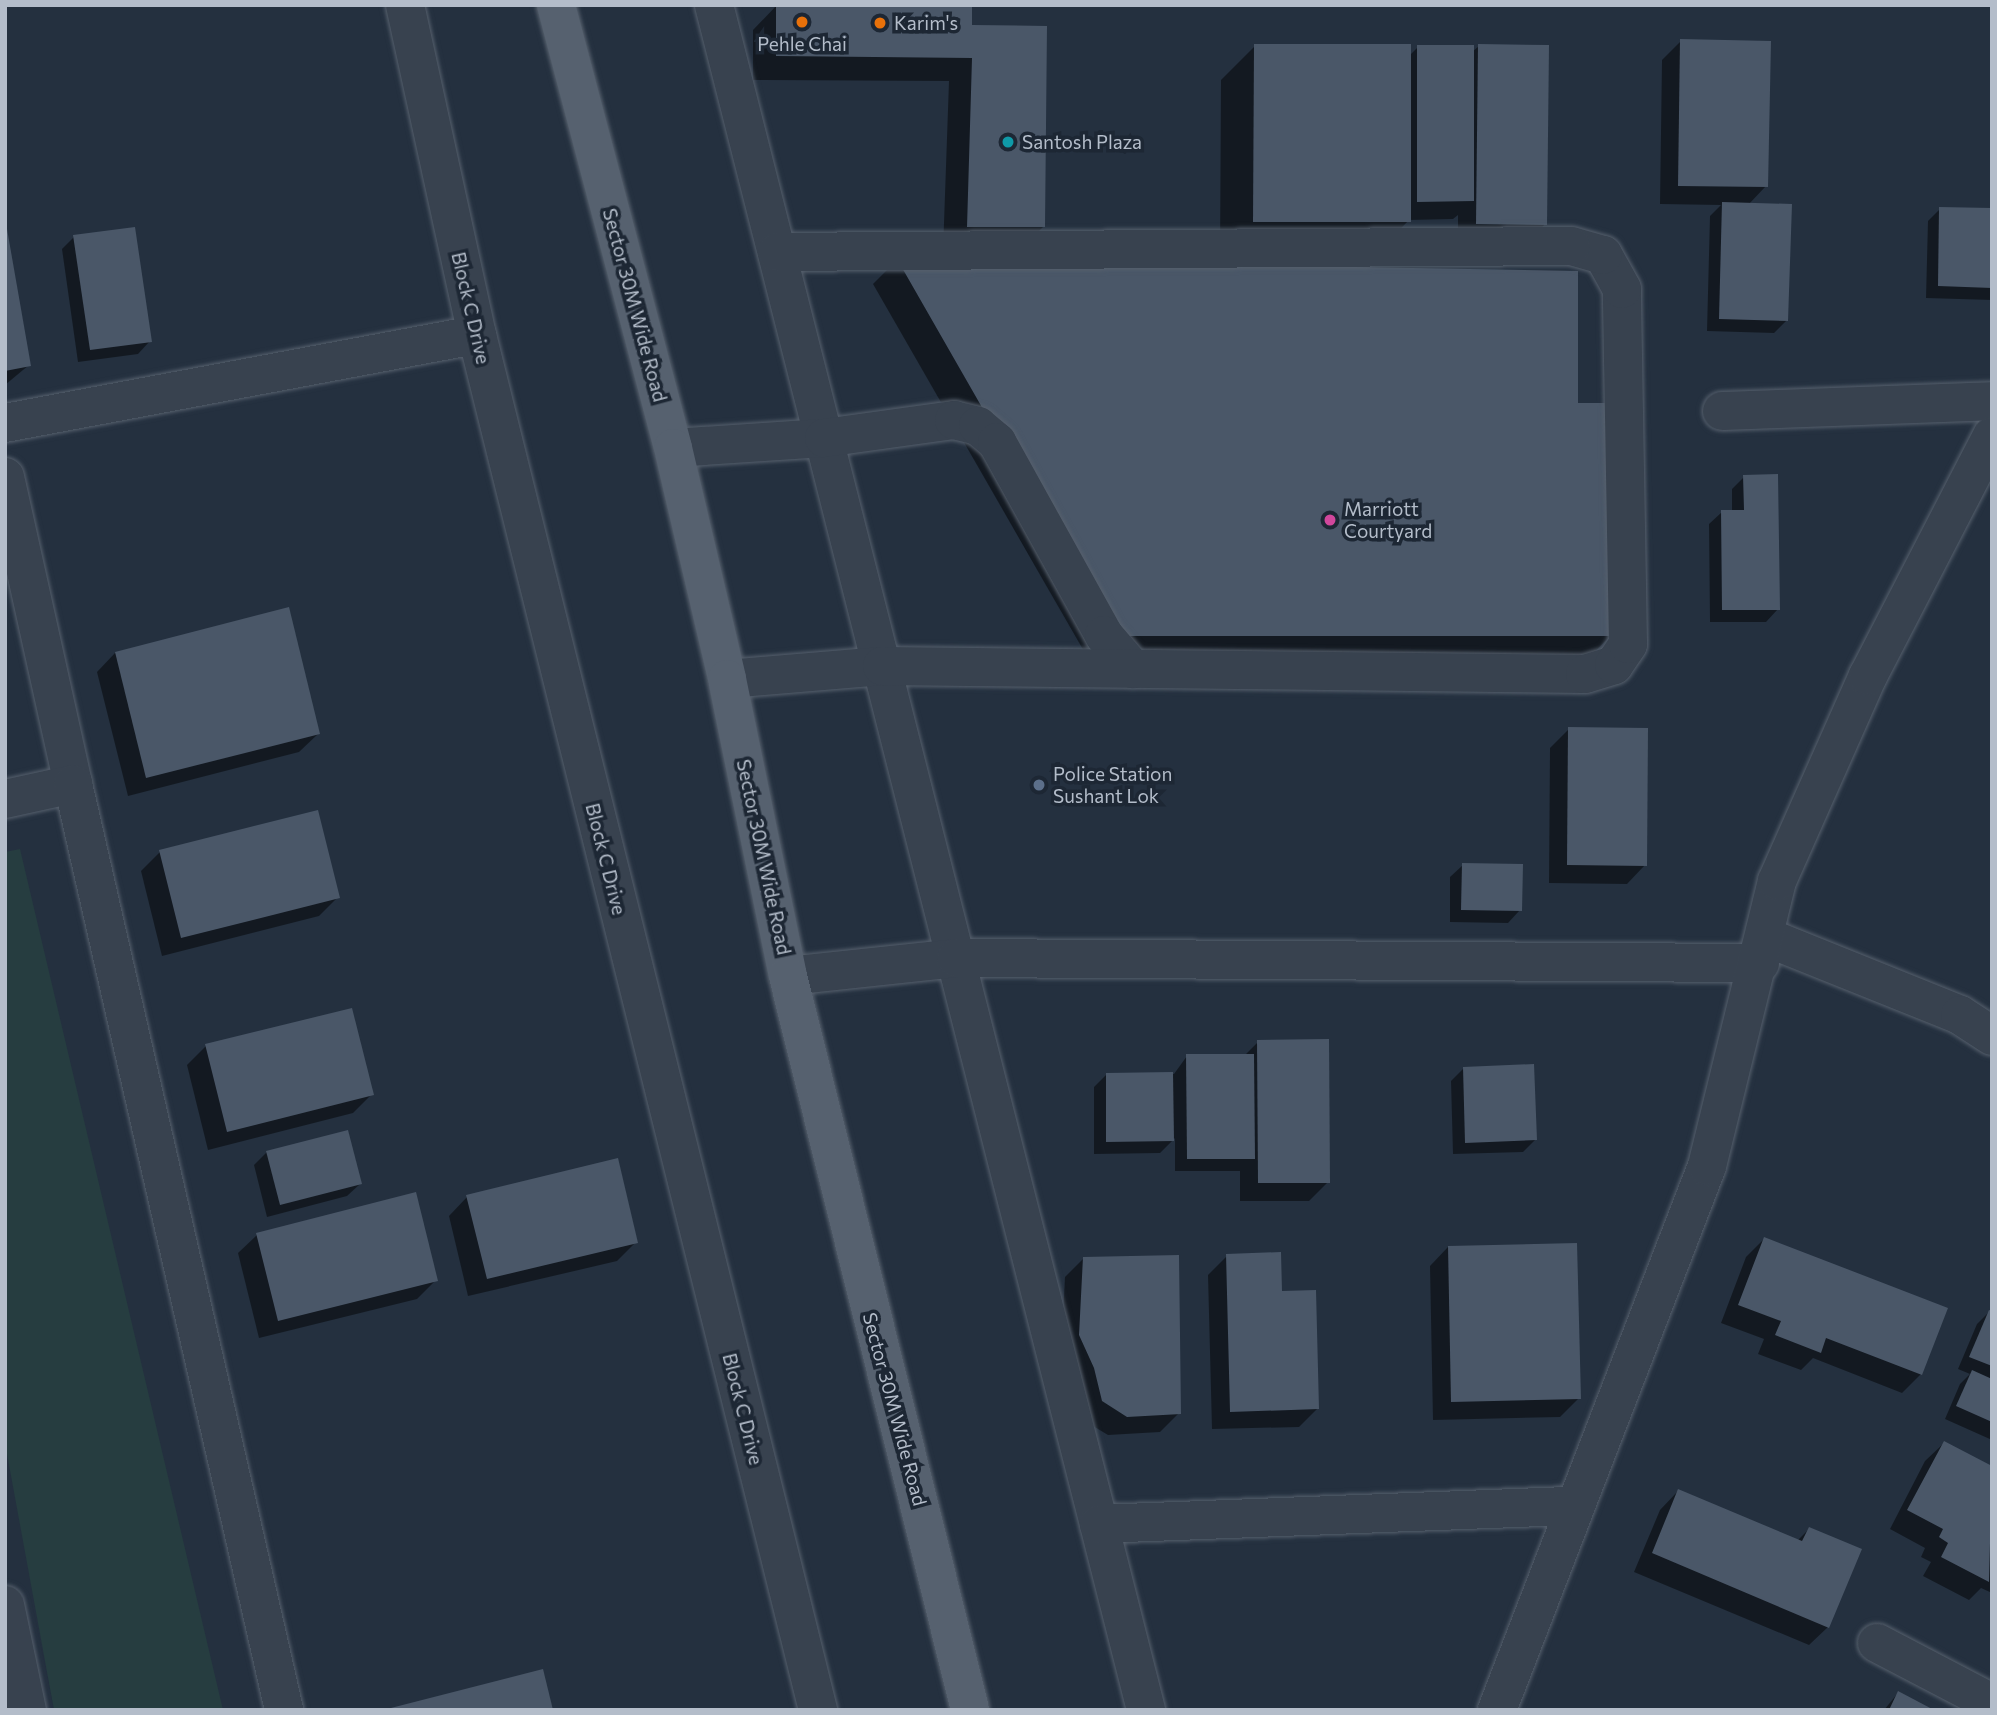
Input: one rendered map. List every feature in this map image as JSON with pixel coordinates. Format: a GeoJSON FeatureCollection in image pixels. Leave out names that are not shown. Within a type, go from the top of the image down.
{"type":"FeatureCollection","features":[{"type":"Feature","properties":{"kind":"main road","name":"Sector 30M Wide Road"},"geometry":{"type":"LineString","coordinates":[[556,5],[673,448],[727,679],[788,976],[970,1710]]}},
{"type":"Feature","properties":{"kind":"street","name":"Block C Drive"},"geometry":{"type":"LineString","coordinates":[[405,5],[477,335],[818,1710]]}},
{"type":"Feature","properties":{"kind":"street"},"geometry":{"type":"LineString","coordinates":[[714,5],[1146,1710]]}},
{"type":"Feature","properties":{"kind":"street"},"geometry":{"type":"LineString","coordinates":[[727,679],[882,666],[1585,674],[1614,665],[1628,644],[1622,289],[1603,255],[1571,246],[777,252]]}},
{"type":"Feature","properties":{"kind":"street"},"geometry":{"type":"LineString","coordinates":[[5,423],[477,335]]}},
{"type":"Feature","properties":{"kind":"street"},"geometry":{"type":"LineString","coordinates":[[1722,411],[1992,401]]}},
{"type":"Feature","properties":{"kind":"street"},"geometry":{"type":"LineString","coordinates":[[673,448],[824,438],[954,419],[978,426],[997,442],[1104,635],[1132,669]]}},
{"type":"Feature","properties":{"kind":"street"},"geometry":{"type":"LineString","coordinates":[[1497,1710],[1707,1166],[1763,950],[1777,881],[1868,676],[1992,436]]}},
{"type":"Feature","properties":{"kind":"street"},"geometry":{"type":"LineString","coordinates":[[5,477],[284,1710]]}},
{"type":"Feature","properties":{"kind":"street"},"geometry":{"type":"LineString","coordinates":[[5,799],[73,784]]}},
{"type":"Feature","properties":{"kind":"street"},"geometry":{"type":"LineString","coordinates":[[788,976],[956,958],[1763,950],[1960,1015],[1992,1035]]}},
{"type":"Feature","properties":{"kind":"street"},"geometry":{"type":"LineString","coordinates":[[1099,1524],[1576,1506]]}},
{"type":"Feature","properties":{"kind":"street"},"geometry":{"type":"LineString","coordinates":[[5,1605],[27,1710]]}},
{"type":"Feature","properties":{"kind":"street"},"geometry":{"type":"LineString","coordinates":[[1877,1643],[1992,1703]]}},
{"type":"Feature","properties":{"kind":"green space"},"geometry":{"type":"Polygon","coordinates":[[[20,849],[223,1710],[54,1710],[5,1443],[5,852],[20,849]]]}},
{"type":"Feature","properties":{"kind":"building","name":"Santosh Plaza"},"geometry":{"type":"Polygon","coordinates":[[[776,5],[972,5],[972,25],[1047,26],[1045,227],[967,227],[972,58],[776,56],[776,5]]]}},
{"type":"Feature","properties":{"kind":"building"},"geometry":{"type":"Polygon","coordinates":[[[1680,39],[1771,41],[1768,187],[1678,186],[1680,39]]]}},
{"type":"Feature","properties":{"kind":"building"},"geometry":{"type":"Polygon","coordinates":[[[1254,44],[1411,44],[1411,222],[1253,222],[1254,44]]]}},
{"type":"Feature","properties":{"kind":"building"},"geometry":{"type":"Polygon","coordinates":[[[1478,44],[1549,45],[1547,225],[1476,224],[1478,44]]]}},
{"type":"Feature","properties":{"kind":"building"},"geometry":{"type":"Polygon","coordinates":[[[1417,45],[1474,45],[1474,201],[1417,202],[1417,45]]]}},
{"type":"Feature","properties":{"kind":"building"},"geometry":{"type":"Polygon","coordinates":[[[1722,202],[1792,204],[1788,321],[1719,319],[1722,202]]]}},
{"type":"Feature","properties":{"kind":"building"},"geometry":{"type":"Polygon","coordinates":[[[1939,207],[1992,208],[1992,288],[1938,286],[1939,207]]]}},
{"type":"Feature","properties":{"kind":"building"},"geometry":{"type":"Polygon","coordinates":[[[135,227],[152,342],[90,350],[73,235],[135,227]]]}},
{"type":"Feature","properties":{"kind":"building"},"geometry":{"type":"Polygon","coordinates":[[[7,229],[31,366],[5,371],[5,230],[7,229]]]}},
{"type":"Feature","properties":{"kind":"building","name":"Marriott Courtyard"},"geometry":{"type":"Polygon","coordinates":[[[897,259],[1578,271],[1578,403],[1613,403],[1613,636],[1113,636],[897,259]]]}},
{"type":"Feature","properties":{"kind":"building"},"geometry":{"type":"Polygon","coordinates":[[[1778,474],[1780,610],[1722,610],[1721,510],[1744,510],[1743,475],[1778,474]]]}},
{"type":"Feature","properties":{"kind":"building"},"geometry":{"type":"Polygon","coordinates":[[[289,607],[320,734],[146,778],[115,652],[289,607]]]}},
{"type":"Feature","properties":{"kind":"building"},"geometry":{"type":"Polygon","coordinates":[[[1568,727],[1648,728],[1647,866],[1567,865],[1568,727]]]}},
{"type":"Feature","properties":{"kind":"building"},"geometry":{"type":"Polygon","coordinates":[[[318,810],[340,898],[181,938],[159,850],[318,810]]]}},
{"type":"Feature","properties":{"kind":"building"},"geometry":{"type":"Polygon","coordinates":[[[1462,863],[1523,864],[1522,911],[1461,910],[1462,863]]]}},
{"type":"Feature","properties":{"kind":"building"},"geometry":{"type":"Polygon","coordinates":[[[352,1008],[374,1095],[227,1132],[205,1044],[352,1008]]]}},
{"type":"Feature","properties":{"kind":"building"},"geometry":{"type":"Polygon","coordinates":[[[1329,1039],[1330,1183],[1258,1183],[1257,1040],[1329,1039]]]}},
{"type":"Feature","properties":{"kind":"building"},"geometry":{"type":"Polygon","coordinates":[[[1186,1054],[1254,1054],[1255,1159],[1187,1159],[1186,1054]]]}},
{"type":"Feature","properties":{"kind":"building"},"geometry":{"type":"Polygon","coordinates":[[[1534,1064],[1537,1140],[1465,1143],[1463,1067],[1534,1064]]]}},
{"type":"Feature","properties":{"kind":"building"},"geometry":{"type":"Polygon","coordinates":[[[1173,1072],[1174,1141],[1106,1142],[1106,1073],[1173,1072]]]}},
{"type":"Feature","properties":{"kind":"building"},"geometry":{"type":"Polygon","coordinates":[[[348,1130],[362,1184],[280,1205],[266,1151],[348,1130]]]}},
{"type":"Feature","properties":{"kind":"building"},"geometry":{"type":"Polygon","coordinates":[[[618,1158],[638,1243],[487,1279],[466,1195],[618,1158]]]}},
{"type":"Feature","properties":{"kind":"building"},"geometry":{"type":"Polygon","coordinates":[[[416,1192],[438,1281],[278,1321],[256,1233],[416,1192]]]}},
{"type":"Feature","properties":{"kind":"building"},"geometry":{"type":"Polygon","coordinates":[[[1764,1237],[1948,1308],[1922,1375],[1826,1338],[1821,1353],[1775,1335],[1781,1321],[1738,1305],[1764,1237]]]}},
{"type":"Feature","properties":{"kind":"building"},"geometry":{"type":"Polygon","coordinates":[[[1577,1243],[1581,1399],[1451,1402],[1448,1246],[1577,1243]]]}},
{"type":"Feature","properties":{"kind":"building"},"geometry":{"type":"Polygon","coordinates":[[[1281,1252],[1282,1291],[1316,1290],[1319,1409],[1230,1412],[1226,1254],[1281,1252]]]}},
{"type":"Feature","properties":{"kind":"building"},"geometry":{"type":"Polygon","coordinates":[[[1179,1255],[1181,1414],[1127,1417],[1102,1401],[1094,1368],[1079,1335],[1083,1257],[1179,1255]]]}},
{"type":"Feature","properties":{"kind":"building"},"geometry":{"type":"Polygon","coordinates":[[[1989,1310],[1992,1311],[1992,1366],[1969,1357],[1989,1310]]]}},
{"type":"Feature","properties":{"kind":"building"},"geometry":{"type":"Polygon","coordinates":[[[1972,1370],[1992,1379],[1992,1422],[1956,1406],[1972,1370]]]}},
{"type":"Feature","properties":{"kind":"building"},"geometry":{"type":"Polygon","coordinates":[[[1944,1441],[1992,1466],[1989,1582],[1941,1557],[1948,1543],[1939,1537],[1943,1529],[1907,1510],[1944,1441]]]}},
{"type":"Feature","properties":{"kind":"building"},"geometry":{"type":"Polygon","coordinates":[[[1678,1489],[1802,1541],[1809,1527],[1862,1549],[1829,1628],[1652,1553],[1678,1489]]]}},
{"type":"Feature","properties":{"kind":"building"},"geometry":{"type":"Polygon","coordinates":[[[543,1669],[553,1710],[387,1710],[387,1709],[543,1669]]]}},
{"type":"Feature","properties":{"kind":"building"},"geometry":{"type":"Polygon","coordinates":[[[1898,1691],[1934,1710],[1889,1710],[1898,1691]]]}},
{"type":"Feature","properties":{"kind":"place","name":"Pehle Chai"},"geometry":{"type":"Point","coordinates":[802,22]}},
{"type":"Feature","properties":{"kind":"place","name":"Karim's"},"geometry":{"type":"Point","coordinates":[880,23]}},
{"type":"Feature","properties":{"kind":"place","name":"Santosh Plaza"},"geometry":{"type":"Point","coordinates":[1008,142]}},
{"type":"Feature","properties":{"kind":"place","name":"Marriott Courtyard"},"geometry":{"type":"Point","coordinates":[1330,520]}},
{"type":"Feature","properties":{"kind":"place","name":"Police Station Sushant Lok"},"geometry":{"type":"Point","coordinates":[1039,785]}}]}
